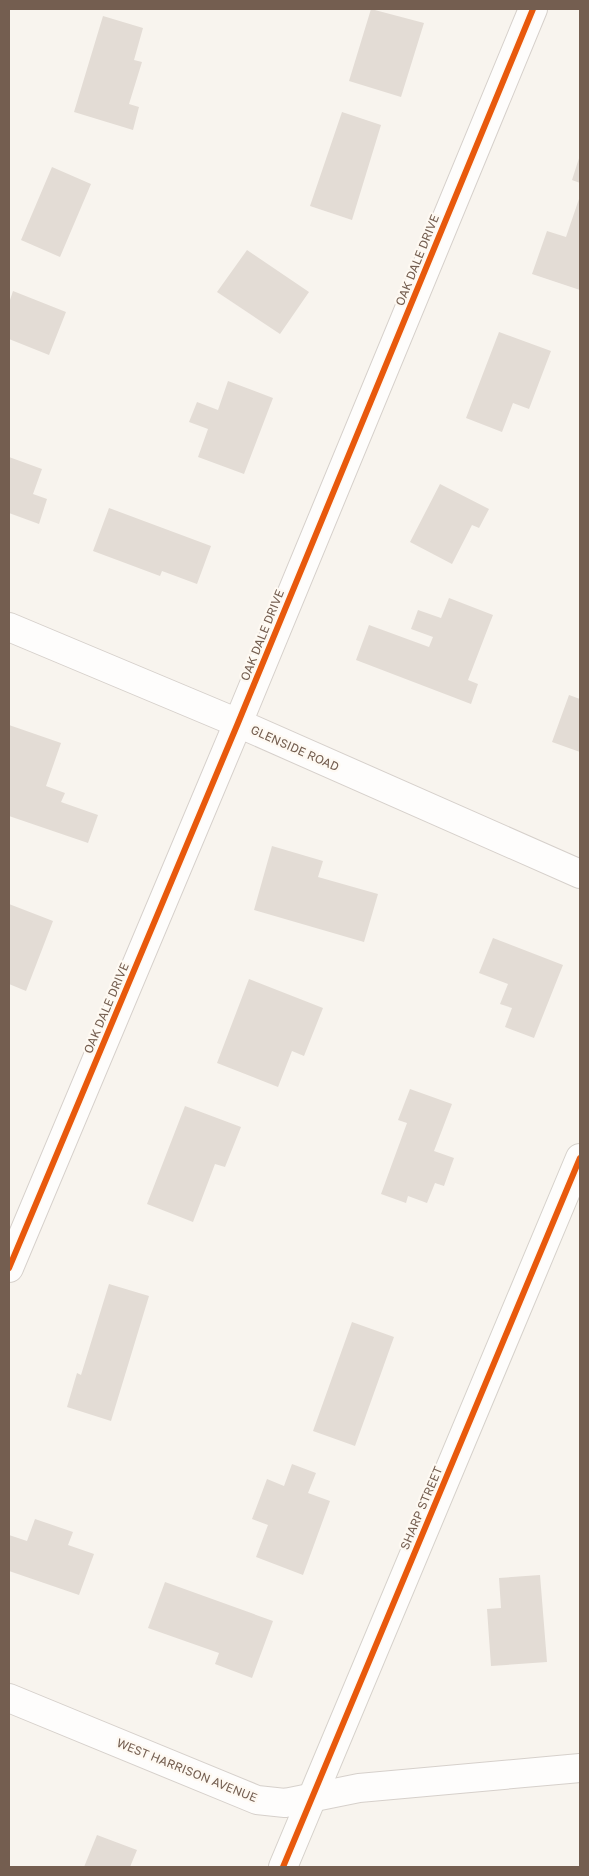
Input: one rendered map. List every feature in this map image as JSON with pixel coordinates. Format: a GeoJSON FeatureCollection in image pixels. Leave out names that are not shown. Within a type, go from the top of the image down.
{"type":"FeatureCollection","features":[{"type":"Feature","properties":{"kind":"street","name":"OAK DALE DRIVE"},"geometry":{"type":"LineString","coordinates":[[9,1268],[238,723],[533,9]]}},
{"type":"Feature","properties":{"kind":"street","name":"GLENSIDE ROAD"},"geometry":{"type":"LineString","coordinates":[[9,627],[238,723],[580,874]]}},
{"type":"Feature","properties":{"kind":"street","name":"SHARP STREET"},"geometry":{"type":"LineString","coordinates":[[283,1867],[580,1158]]}},
{"type":"Feature","properties":{"kind":"street","name":"WEST HARRISON AVENUE"},"geometry":{"type":"LineString","coordinates":[[9,1698],[257,1800],[285,1803],[359,1788],[580,1768]]}},
{"type":"Feature","properties":{"kind":"building"},"geometry":{"type":"Polygon","coordinates":[[[371,9],[424,23],[401,97],[349,81],[371,9]]]}},
{"type":"Feature","properties":{"kind":"building"},"geometry":{"type":"Polygon","coordinates":[[[103,16],[143,28],[134,60],[142,62],[129,104],[139,107],[133,130],[74,112],[103,16]]]}},
{"type":"Feature","properties":{"kind":"building"},"geometry":{"type":"Polygon","coordinates":[[[342,112],[381,125],[352,220],[310,206],[342,112]]]}},
{"type":"Feature","properties":{"kind":"building"},"geometry":{"type":"Polygon","coordinates":[[[580,155],[580,183],[572,180],[580,155]]]}},
{"type":"Feature","properties":{"kind":"building"},"geometry":{"type":"Polygon","coordinates":[[[52,167],[91,184],[60,257],[21,240],[52,167]]]}},
{"type":"Feature","properties":{"kind":"building"},"geometry":{"type":"Polygon","coordinates":[[[580,196],[580,290],[532,274],[547,231],[566,237],[580,196]]]}},
{"type":"Feature","properties":{"kind":"building"},"geometry":{"type":"Polygon","coordinates":[[[247,250],[309,292],[280,334],[217,292],[247,250]]]}},
{"type":"Feature","properties":{"kind":"building"},"geometry":{"type":"Polygon","coordinates":[[[13,291],[66,312],[49,355],[9,339],[9,303],[13,291]]]}},
{"type":"Feature","properties":{"kind":"building"},"geometry":{"type":"Polygon","coordinates":[[[499,332],[551,351],[529,409],[513,403],[502,432],[466,418],[499,332]]]}},
{"type":"Feature","properties":{"kind":"building"},"geometry":{"type":"Polygon","coordinates":[[[228,381],[273,398],[244,474],[198,457],[208,429],[189,422],[197,402],[218,410],[228,381]]]}},
{"type":"Feature","properties":{"kind":"building"},"geometry":{"type":"Polygon","coordinates":[[[9,457],[42,469],[33,494],[47,499],[39,524],[9,513],[9,457]]]}},
{"type":"Feature","properties":{"kind":"building"},"geometry":{"type":"Polygon","coordinates":[[[440,484],[489,509],[479,528],[472,525],[452,564],[410,542],[440,484]]]}},
{"type":"Feature","properties":{"kind":"building"},"geometry":{"type":"Polygon","coordinates":[[[109,508],[211,546],[197,584],[162,571],[160,576],[93,551],[109,508]]]}},
{"type":"Feature","properties":{"kind":"building"},"geometry":{"type":"Polygon","coordinates":[[[449,598],[493,615],[468,680],[478,684],[471,704],[356,660],[369,625],[429,647],[433,637],[411,629],[418,610],[441,618],[449,598]]]}},
{"type":"Feature","properties":{"kind":"building"},"geometry":{"type":"Polygon","coordinates":[[[569,695],[580,699],[580,752],[552,742],[569,695]]]}},
{"type":"Feature","properties":{"kind":"building"},"geometry":{"type":"Polygon","coordinates":[[[9,725],[61,743],[46,786],[65,793],[61,802],[98,815],[88,843],[9,816],[9,725]]]}},
{"type":"Feature","properties":{"kind":"building"},"geometry":{"type":"Polygon","coordinates":[[[272,846],[323,861],[318,877],[378,894],[364,942],[254,910],[272,846]]]}},
{"type":"Feature","properties":{"kind":"building"},"geometry":{"type":"Polygon","coordinates":[[[9,904],[53,921],[26,991],[9,984],[9,904]]]}},
{"type":"Feature","properties":{"kind":"building"},"geometry":{"type":"Polygon","coordinates":[[[493,938],[563,965],[534,1038],[505,1027],[512,1008],[500,1004],[508,984],[479,973],[493,938]]]}},
{"type":"Feature","properties":{"kind":"building"},"geometry":{"type":"Polygon","coordinates":[[[249,979],[323,1008],[304,1056],[292,1051],[278,1087],[217,1063],[249,979]]]}},
{"type":"Feature","properties":{"kind":"building"},"geometry":{"type":"Polygon","coordinates":[[[410,1089],[452,1104],[434,1151],[454,1158],[444,1186],[435,1183],[427,1203],[408,1196],[406,1203],[381,1194],[407,1123],[398,1120],[410,1089]]]}},
{"type":"Feature","properties":{"kind":"building"},"geometry":{"type":"Polygon","coordinates":[[[185,1106],[241,1127],[225,1167],[215,1164],[193,1222],[147,1204],[185,1106]]]}},
{"type":"Feature","properties":{"kind":"building"},"geometry":{"type":"Polygon","coordinates":[[[109,1284],[149,1296],[111,1421],[67,1407],[77,1373],[81,1375],[109,1284]]]}},
{"type":"Feature","properties":{"kind":"building"},"geometry":{"type":"Polygon","coordinates":[[[352,1322],[394,1337],[355,1446],[313,1431],[352,1322]]]}},
{"type":"Feature","properties":{"kind":"building"},"geometry":{"type":"Polygon","coordinates":[[[292,1464],[316,1473],[308,1493],[330,1501],[303,1575],[256,1557],[268,1525],[252,1519],[267,1479],[284,1486],[292,1464]]]}},
{"type":"Feature","properties":{"kind":"building"},"geometry":{"type":"Polygon","coordinates":[[[35,1519],[73,1532],[68,1545],[94,1554],[79,1595],[9,1571],[9,1535],[27,1541],[35,1519]]]}},
{"type":"Feature","properties":{"kind":"building"},"geometry":{"type":"Polygon","coordinates":[[[540,1575],[547,1662],[491,1666],[487,1609],[501,1608],[499,1578],[540,1575]]]}},
{"type":"Feature","properties":{"kind":"building"},"geometry":{"type":"Polygon","coordinates":[[[165,1582],[273,1621],[252,1678],[215,1664],[219,1653],[148,1628],[165,1582]]]}},
{"type":"Feature","properties":{"kind":"building"},"geometry":{"type":"Polygon","coordinates":[[[97,1835],[137,1850],[130,1867],[84,1867],[97,1835]]]}},
{"type":"Feature","properties":{"kind":"cycle path"},"geometry":{"type":"LineString","coordinates":[[9,1268],[238,723],[533,9]]}},
{"type":"Feature","properties":{"kind":"cycle path"},"geometry":{"type":"LineString","coordinates":[[283,1867],[580,1158]]}}]}
